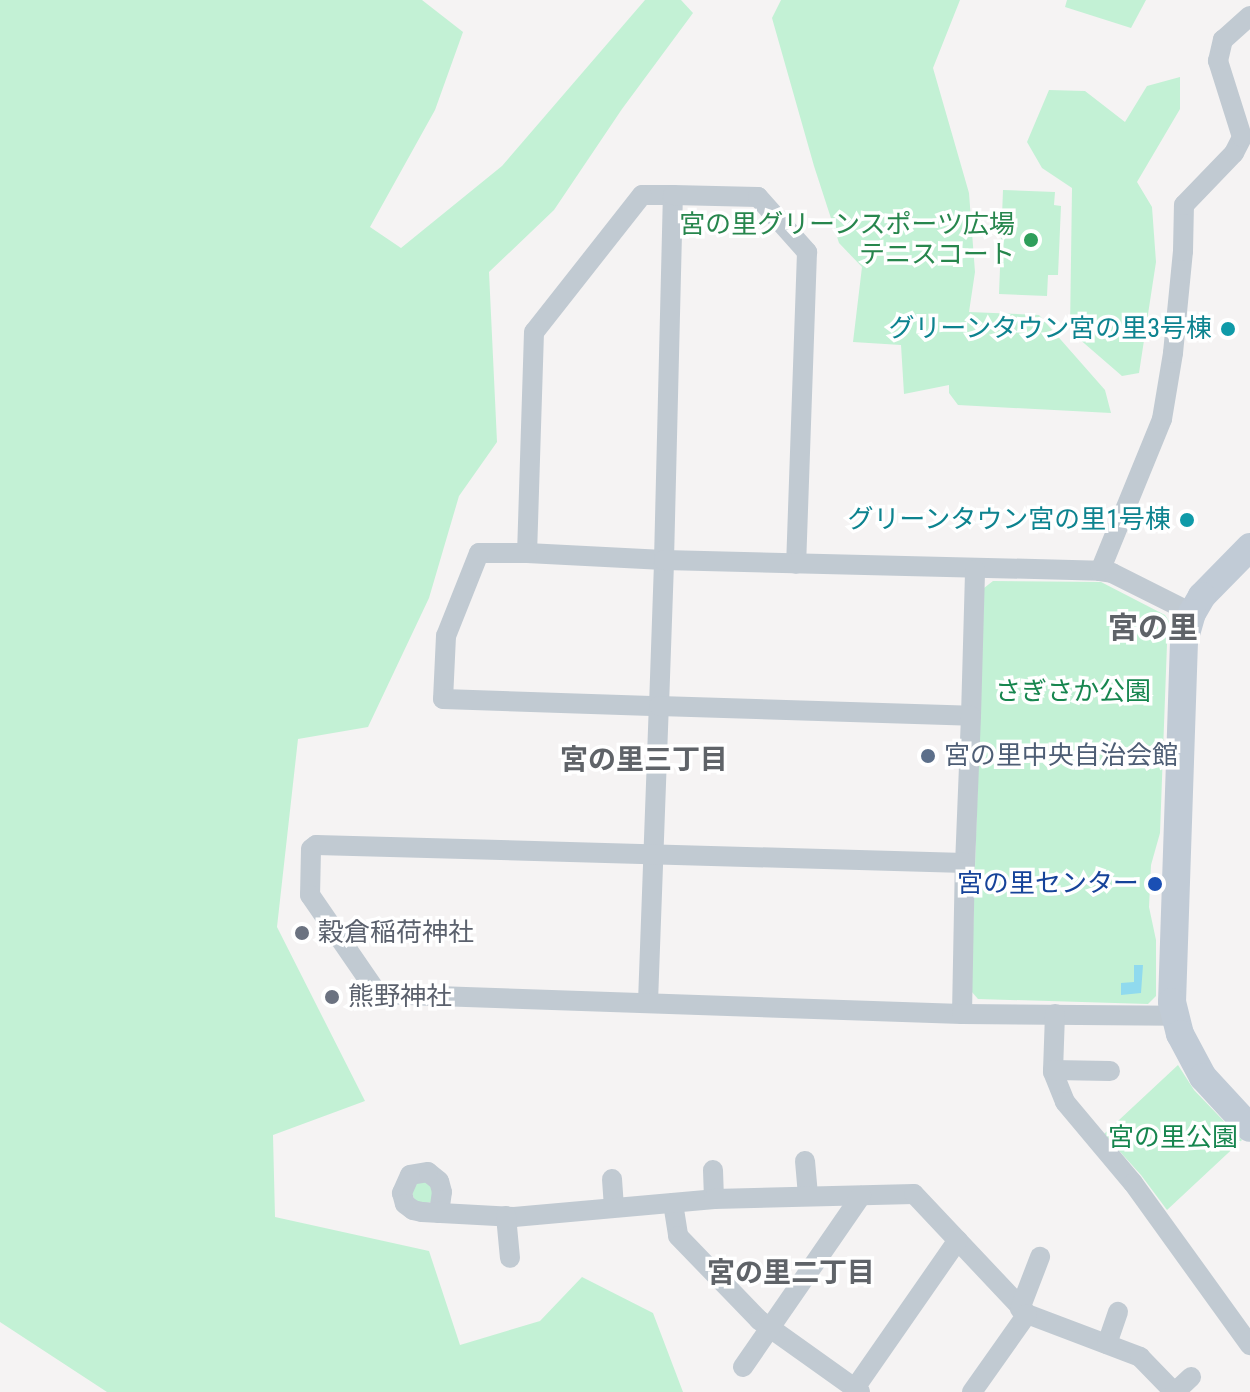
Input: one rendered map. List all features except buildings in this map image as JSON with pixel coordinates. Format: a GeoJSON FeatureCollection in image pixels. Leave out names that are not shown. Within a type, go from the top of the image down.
{"type":"FeatureCollection","features":[{"type":"Feature","properties":{"kind":"street"},"geometry":{"type":"LineString","coordinates":[[1100,571],[1162,419],[1173,353],[1183,251],[1184,205],[1234,153],[1242,137],[1218,61],[1223,40],[1250,16]]}},
{"type":"Feature","properties":{"kind":"street"},"geometry":{"type":"LineString","coordinates":[[527,553],[534,332],[642,195],[758,197],[807,252],[796,564]]}},
{"type":"Feature","properties":{"kind":"street"},"geometry":{"type":"LineString","coordinates":[[648,1002],[655,854],[673,195]]}},
{"type":"Feature","properties":{"kind":"street"},"geometry":{"type":"LineString","coordinates":[[1250,547],[1213,581],[1192,613],[1183,655],[1174,1016],[1203,1077],[1250,1128]]}},
{"type":"Feature","properties":{"kind":"street"},"geometry":{"type":"LineString","coordinates":[[971,716],[443,699],[446,636],[479,553],[975,570],[1100,571],[1112,573],[1192,613]]}},
{"type":"Feature","properties":{"kind":"street"},"geometry":{"type":"LineString","coordinates":[[962,1014],[975,570]]}},
{"type":"Feature","properties":{"kind":"street"},"geometry":{"type":"LineString","coordinates":[[965,863],[316,845],[311,849],[310,895],[378,994],[962,1014],[1174,1016]]}},
{"type":"Feature","properties":{"kind":"street"},"geometry":{"type":"LineString","coordinates":[[1055,1014],[1053,1070],[1071,1111],[1133,1183],[1250,1345]]}},
{"type":"Feature","properties":{"kind":"street"},"geometry":{"type":"LineString","coordinates":[[1053,1070],[1110,1071]]}},
{"type":"Feature","properties":{"kind":"street"},"geometry":{"type":"LineString","coordinates":[[805,1161],[808,1196]]}},
{"type":"Feature","properties":{"kind":"street"},"geometry":{"type":"LineString","coordinates":[[713,1170],[714,1199]]}},
{"type":"Feature","properties":{"kind":"street"},"geometry":{"type":"LineString","coordinates":[[612,1179],[614,1207]]}},
{"type":"Feature","properties":{"kind":"street"},"geometry":{"type":"LineString","coordinates":[[439,1213],[506,1216],[714,1199],[914,1194],[1023,1311],[1140,1357],[1174,1392],[1191,1377]]}},
{"type":"Feature","properties":{"kind":"street"},"geometry":{"type":"LineString","coordinates":[[743,1367],[861,1196]]}},
{"type":"Feature","properties":{"kind":"street"},"geometry":{"type":"LineString","coordinates":[[673,1203],[678,1236],[769,1329],[857,1390],[958,1240]]}},
{"type":"Feature","properties":{"kind":"street"},"geometry":{"type":"LineString","coordinates":[[506,1216],[510,1258]]}},
{"type":"Feature","properties":{"kind":"street"},"geometry":{"type":"LineString","coordinates":[[972,1392],[1023,1311],[1040,1257]]}},
{"type":"Feature","properties":{"kind":"street"},"geometry":{"type":"LineString","coordinates":[[1107,1344],[1118,1312]]}},
{"type":"Feature","properties":{"kind":"green space"},"geometry":{"type":"Polygon","coordinates":[[[0,0],[422,0],[463,32],[435,110],[370,227],[401,248],[502,166],[645,0],[681,0],[693,13],[622,109],[554,210],[489,272],[497,442],[459,496],[429,598],[368,727],[298,739],[277,927],[365,1101],[273,1135],[275,1217],[429,1251],[460,1345],[540,1321],[582,1277],[653,1313],[683,1392],[107,1392],[0,1322],[0,0]]]}},
{"type":"Feature","properties":{"kind":"green space"},"geometry":{"type":"Polygon","coordinates":[[[781,0],[960,0],[933,68],[969,193],[975,272],[969,312],[1039,315],[1105,390],[1111,413],[958,405],[949,393],[949,385],[904,394],[901,345],[853,342],[862,267],[839,243],[814,166],[772,18],[781,0]]]}},
{"type":"Feature","properties":{"kind":"green space"},"geometry":{"type":"Polygon","coordinates":[[[1067,0],[1146,0],[1131,28],[1065,7],[1067,0]]]}},
{"type":"Feature","properties":{"kind":"green space"},"geometry":{"type":"Polygon","coordinates":[[[1180,77],[1180,109],[1137,182],[1152,207],[1156,262],[1139,373],[1122,376],[1070,331],[1072,188],[1042,168],[1027,142],[1049,90],[1085,91],[1125,122],[1147,86],[1180,77]]]}},
{"type":"Feature","properties":{"kind":"green space","name":"宮の里グリーンスポーツ広場 テニスコート"},"geometry":{"type":"Polygon","coordinates":[[[1003,190],[1055,192],[1054,205],[1061,206],[1058,275],[1048,275],[1047,296],[999,294],[1003,190]]]}},
{"type":"Feature","properties":{"kind":"green space","name":"さぎさか公園"},"geometry":{"type":"Polygon","coordinates":[[[993,581],[1101,582],[1165,615],[1172,626],[1167,644],[1160,833],[1151,865],[1149,907],[1156,940],[1156,996],[1148,1004],[978,999],[971,991],[984,588],[993,581]]]}},
{"type":"Feature","properties":{"kind":"green space","name":"宮の里公園"},"geometry":{"type":"Polygon","coordinates":[[[1178,1065],[1194,1090],[1242,1140],[1167,1210],[1104,1134],[1178,1065]]]}},
{"type":"Feature","properties":{"kind":"green space"},"geometry":{"type":"Polygon","coordinates":[[[422,1177],[434,1186],[431,1202],[416,1205],[409,1183],[422,1177]]]}},
{"type":"Feature","properties":{"kind":"water"},"geometry":{"type":"Polygon","coordinates":[[[1134,965],[1143,965],[1141,993],[1121,995],[1121,983],[1134,982],[1134,965]]]}},
{"type":"Feature","properties":{"kind":"place","name":"宮の里グリーンスポーツ広場 テニスコート"},"geometry":{"type":"Point","coordinates":[1031,240]}},
{"type":"Feature","properties":{"kind":"place","name":"グリーンタウン宮の里3号棟"},"geometry":{"type":"Point","coordinates":[1228,329]}},
{"type":"Feature","properties":{"kind":"place","name":"グリーンタウン宮の里1号棟"},"geometry":{"type":"Point","coordinates":[1187,520]}},
{"type":"Feature","properties":{"kind":"place","name":"宮の里中央自治会館"},"geometry":{"type":"Point","coordinates":[928,756]}},
{"type":"Feature","properties":{"kind":"place","name":"宮の里センター"},"geometry":{"type":"Point","coordinates":[1155,884]}},
{"type":"Feature","properties":{"kind":"place","name":"穀倉稲荷神社"},"geometry":{"type":"Point","coordinates":[302,933]}},
{"type":"Feature","properties":{"kind":"place","name":"熊野神社"},"geometry":{"type":"Point","coordinates":[332,997]}},
{"type":"Feature","properties":{"kind":"district","name":"宮の里"},"geometry":{"type":"Point","coordinates":[1153,628]}},
{"type":"Feature","properties":{"kind":"district","name":"宮の里三丁目"},"geometry":{"type":"Point","coordinates":[644,760]}},
{"type":"Feature","properties":{"kind":"district","name":"宮の里二丁目"},"geometry":{"type":"Point","coordinates":[791,1273]}}]}
